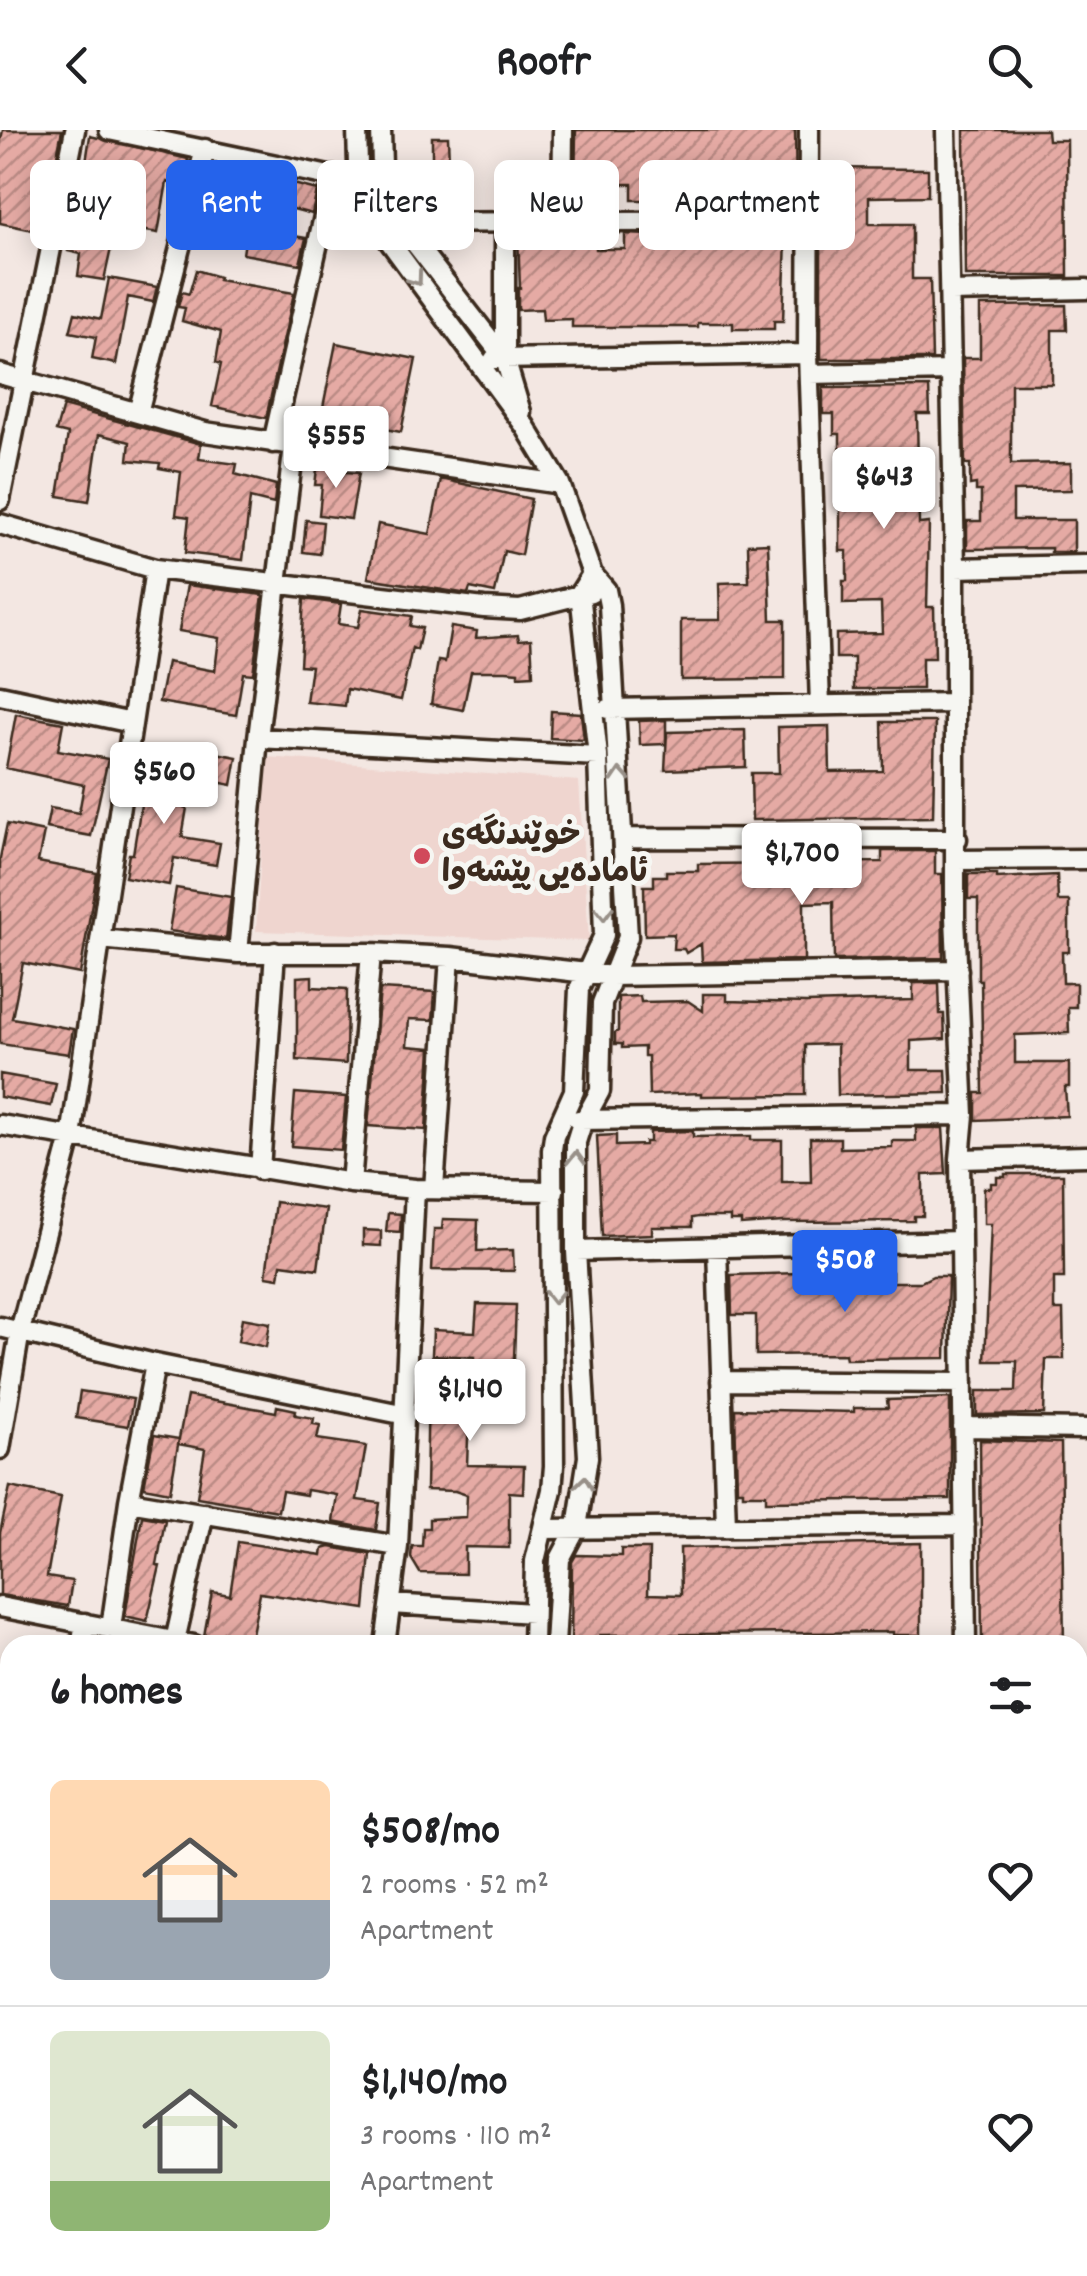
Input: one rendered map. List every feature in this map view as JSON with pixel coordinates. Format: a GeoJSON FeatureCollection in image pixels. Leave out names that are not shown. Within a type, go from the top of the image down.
{"type":"FeatureCollection","features":[{"type":"Feature","properties":{"kind":"street"},"geometry":{"type":"LineString","coordinates":[[0,500],[76,130]]}},
{"type":"Feature","properties":{"kind":"street"},"geometry":{"type":"LineString","coordinates":[[109,130],[317,173]]}},
{"type":"Feature","properties":{"kind":"street"},"geometry":{"type":"LineString","coordinates":[[357,130],[358,160]]}},
{"type":"Feature","properties":{"kind":"street"},"geometry":{"type":"LineString","coordinates":[[381,130],[382,160]]}},
{"type":"Feature","properties":{"kind":"street"},"geometry":{"type":"LineString","coordinates":[[563,130],[563,160]]}},
{"type":"Feature","properties":{"kind":"street"},"geometry":{"type":"LineString","coordinates":[[808,160],[809,130]]}},
{"type":"Feature","properties":{"kind":"street"},"geometry":{"type":"LineString","coordinates":[[946,130],[955,568],[955,860],[964,1115],[960,1159],[966,1635]]}},
{"type":"Feature","properties":{"kind":"street"},"geometry":{"type":"LineString","coordinates":[[138,413],[204,149]]}},
{"type":"Feature","properties":{"kind":"street"},"geometry":{"type":"LineString","coordinates":[[274,443],[317,248]]}},
{"type":"Feature","properties":{"kind":"street"},"geometry":{"type":"LineString","coordinates":[[395,250],[525,426],[560,484],[592,574],[606,590],[628,937],[601,1012],[600,1091],[576,1142],[576,1251],[588,1457],[577,1527],[560,1559],[556,1635]]}},
{"type":"Feature","properties":{"kind":"street"},"geometry":{"type":"LineString","coordinates":[[420,250],[505,359]]}},
{"type":"Feature","properties":{"kind":"street"},"geometry":{"type":"LineString","coordinates":[[505,250],[505,359],[525,426]]}},
{"type":"Feature","properties":{"kind":"street"},"geometry":{"type":"LineString","coordinates":[[807,250],[820,705]]}},
{"type":"Feature","properties":{"kind":"street"},"geometry":{"type":"LineString","coordinates":[[950,292],[1087,289]]}},
{"type":"Feature","properties":{"kind":"street"},"geometry":{"type":"LineString","coordinates":[[476,360],[808,354]]}},
{"type":"Feature","properties":{"kind":"street"},"geometry":{"type":"LineString","coordinates":[[809,374],[951,371]]}},
{"type":"Feature","properties":{"kind":"street"},"geometry":{"type":"LineString","coordinates":[[0,374],[205,432],[560,484]]}},
{"type":"Feature","properties":{"kind":"street"},"geometry":{"type":"LineString","coordinates":[[238,954],[258,738],[294,445]]}},
{"type":"Feature","properties":{"kind":"street"},"geometry":{"type":"LineString","coordinates":[[0,524],[156,569],[502,610],[520,610],[606,590]]}},
{"type":"Feature","properties":{"kind":"street"},"geometry":{"type":"LineString","coordinates":[[955,568],[1087,565]]}},
{"type":"Feature","properties":{"kind":"street"},"geometry":{"type":"LineString","coordinates":[[0,1448],[20,1331],[71,1138],[156,569]]}},
{"type":"Feature","properties":{"kind":"street"},"geometry":{"type":"LineString","coordinates":[[533,1635],[535,1561],[554,1466],[552,1150],[574,1091],[579,989],[604,935],[598,756],[580,594],[592,574]]}},
{"type":"Feature","properties":{"kind":"street"},"geometry":{"type":"LineString","coordinates":[[1,701],[132,724]]}},
{"type":"Feature","properties":{"kind":"street"},"geometry":{"type":"LineString","coordinates":[[593,710],[955,702]]}},
{"type":"Feature","properties":{"kind":"street"},"geometry":{"type":"LineString","coordinates":[[258,738],[598,756]]}},
{"type":"Feature","properties":{"kind":"street"},"geometry":{"type":"LineString","coordinates":[[624,838],[956,840]]}},
{"type":"Feature","properties":{"kind":"street"},"geometry":{"type":"LineString","coordinates":[[955,860],[1087,858]]}},
{"type":"Feature","properties":{"kind":"street"},"geometry":{"type":"LineString","coordinates":[[101,939],[238,954],[450,957],[612,976],[958,970]]}},
{"type":"Feature","properties":{"kind":"street"},"geometry":{"type":"LineString","coordinates":[[260,1170],[275,952]]}},
{"type":"Feature","properties":{"kind":"street"},"geometry":{"type":"LineString","coordinates":[[352,1183],[370,953]]}},
{"type":"Feature","properties":{"kind":"street"},"geometry":{"type":"LineString","coordinates":[[434,1189],[450,957]]}},
{"type":"Feature","properties":{"kind":"street"},"geometry":{"type":"LineString","coordinates":[[562,1119],[964,1115]]}},
{"type":"Feature","properties":{"kind":"street"},"geometry":{"type":"LineString","coordinates":[[0,1125],[352,1183],[415,1189],[554,1191]]}},
{"type":"Feature","properties":{"kind":"street"},"geometry":{"type":"LineString","coordinates":[[960,1159],[1087,1156]]}},
{"type":"Feature","properties":{"kind":"street"},"geometry":{"type":"LineString","coordinates":[[386,1635],[398,1546],[415,1189]]}},
{"type":"Feature","properties":{"kind":"street"},"geometry":{"type":"LineString","coordinates":[[576,1251],[961,1240]]}},
{"type":"Feature","properties":{"kind":"street"},"geometry":{"type":"LineString","coordinates":[[717,1247],[726,1527]]}},
{"type":"Feature","properties":{"kind":"street"},"geometry":{"type":"LineString","coordinates":[[0,1327],[155,1364],[406,1414]]}},
{"type":"Feature","properties":{"kind":"street"},"geometry":{"type":"LineString","coordinates":[[111,1628],[129,1501],[155,1364]]}},
{"type":"Feature","properties":{"kind":"street"},"geometry":{"type":"LineString","coordinates":[[722,1381],[963,1383]]}},
{"type":"Feature","properties":{"kind":"street"},"geometry":{"type":"LineString","coordinates":[[963,1427],[1087,1429]]}},
{"type":"Feature","properties":{"kind":"street"},"geometry":{"type":"LineString","coordinates":[[129,1501],[398,1546]]}},
{"type":"Feature","properties":{"kind":"street"},"geometry":{"type":"LineString","coordinates":[[176,1635],[204,1514]]}},
{"type":"Feature","properties":{"kind":"street"},"geometry":{"type":"LineString","coordinates":[[543,1529],[964,1524]]}},
{"type":"Feature","properties":{"kind":"street"},"geometry":{"type":"LineString","coordinates":[[391,1604],[533,1613]]}},
{"type":"Feature","properties":{"kind":"street"},"geometry":{"type":"LineString","coordinates":[[0,1607],[145,1635]]}},
{"type":"Feature","properties":{"kind":"street"},"geometry":{"type":"LineString","coordinates":[[83,1635],[85,1623]]}},
{"type":"Feature","properties":{"kind":"shaded area","name":"خوێندنگەی ئامادەیی پێشەوا"},"geometry":{"type":"Polygon","coordinates":[[[267,757],[579,781],[589,941],[256,931],[267,757]]]}},
{"type":"Feature","properties":{"kind":"building"},"geometry":{"type":"Polygon","coordinates":[[[3,130],[62,130],[56,160],[30,160],[30,229],[0,223],[3,130]]]}},
{"type":"Feature","properties":{"kind":"building"},"geometry":{"type":"Polygon","coordinates":[[[576,130],[795,130],[795,160],[639,160],[639,200],[632,200],[632,184],[619,184],[619,160],[576,160],[576,130]]]}},
{"type":"Feature","properties":{"kind":"building"},"geometry":{"type":"Polygon","coordinates":[[[964,130],[1047,130],[1048,140],[1067,140],[1068,276],[965,276],[964,130]]]}},
{"type":"Feature","properties":{"kind":"building"},"geometry":{"type":"Polygon","coordinates":[[[90,136],[188,159],[166,160],[166,188],[158,233],[146,231],[146,160],[86,160],[90,136]]]}},
{"type":"Feature","properties":{"kind":"building"},"geometry":{"type":"Polygon","coordinates":[[[432,137],[448,137],[449,160],[432,160],[432,137]]]}},
{"type":"Feature","properties":{"kind":"building"},"geometry":{"type":"Polygon","coordinates":[[[855,168],[928,169],[928,196],[869,197],[869,224],[912,224],[912,279],[930,279],[932,359],[821,359],[821,250],[855,250],[855,168]]]}},
{"type":"Feature","properties":{"kind":"building"},"geometry":{"type":"Polygon","coordinates":[[[297,185],[317,190],[312,214],[297,210],[297,185]]]}},
{"type":"Feature","properties":{"kind":"building"},"geometry":{"type":"Polygon","coordinates":[[[625,234],[639,235],[639,250],[786,250],[783,321],[774,321],[774,329],[733,329],[733,323],[698,323],[698,327],[572,327],[572,319],[543,320],[542,309],[518,310],[519,250],[619,250],[625,249],[625,234]]]}},
{"type":"Feature","properties":{"kind":"building"},"geometry":{"type":"Polygon","coordinates":[[[297,236],[306,238],[300,264],[243,254],[244,250],[297,250],[297,236]]]}},
{"type":"Feature","properties":{"kind":"building"},"geometry":{"type":"Polygon","coordinates":[[[111,250],[104,280],[78,276],[81,254],[68,251],[111,250]]]}},
{"type":"Feature","properties":{"kind":"building"},"geometry":{"type":"Polygon","coordinates":[[[196,270],[219,277],[218,280],[294,293],[266,418],[212,406],[221,364],[216,362],[221,332],[182,321],[185,308],[178,307],[182,292],[189,294],[196,270]]]}},
{"type":"Feature","properties":{"kind":"building"},"geometry":{"type":"Polygon","coordinates":[[[109,278],[157,287],[153,302],[128,297],[116,364],[92,359],[96,337],[70,332],[75,313],[101,319],[109,278]]]}},
{"type":"Feature","properties":{"kind":"building"},"geometry":{"type":"Polygon","coordinates":[[[1066,305],[1067,330],[1052,330],[1052,384],[1011,384],[1011,464],[1071,463],[1071,490],[1013,491],[1013,520],[1074,520],[1074,552],[1051,552],[1051,548],[967,549],[967,521],[981,521],[981,491],[976,491],[976,484],[970,485],[970,464],[965,464],[963,358],[980,358],[980,306],[1066,305]]]}},
{"type":"Feature","properties":{"kind":"building"},"geometry":{"type":"Polygon","coordinates":[[[336,343],[416,359],[401,432],[321,417],[336,343]]]}},
{"type":"Feature","properties":{"kind":"building"},"geometry":{"type":"Polygon","coordinates":[[[929,387],[930,414],[917,414],[919,524],[929,523],[927,607],[934,607],[935,658],[922,658],[922,689],[854,689],[854,658],[836,658],[836,634],[882,633],[881,603],[843,604],[847,551],[840,551],[840,434],[834,434],[834,414],[823,414],[823,388],[929,387]]]}},
{"type":"Feature","properties":{"kind":"building"},"geometry":{"type":"Polygon","coordinates":[[[63,406],[201,444],[199,459],[237,464],[235,474],[276,485],[274,504],[250,498],[243,560],[185,553],[189,517],[176,515],[181,472],[159,468],[160,463],[128,460],[130,442],[99,434],[89,501],[58,496],[68,434],[56,431],[63,406]]]}},
{"type":"Feature","properties":{"kind":"building"},"geometry":{"type":"Polygon","coordinates":[[[318,461],[336,464],[335,471],[359,473],[351,519],[319,515],[322,485],[315,485],[318,461]]]}},
{"type":"Feature","properties":{"kind":"building"},"geometry":{"type":"Polygon","coordinates":[[[441,479],[531,499],[521,555],[504,551],[495,593],[470,588],[468,594],[368,578],[378,524],[430,534],[441,479]]]}},
{"type":"Feature","properties":{"kind":"building"},"geometry":{"type":"Polygon","coordinates":[[[306,520],[323,522],[320,554],[303,552],[306,520]]]}},
{"type":"Feature","properties":{"kind":"building"},"geometry":{"type":"Polygon","coordinates":[[[768,543],[771,620],[785,620],[785,679],[681,680],[681,620],[720,620],[719,583],[749,582],[748,544],[768,543]]]}},
{"type":"Feature","properties":{"kind":"building"},"geometry":{"type":"Polygon","coordinates":[[[187,585],[263,595],[253,674],[243,673],[236,715],[159,702],[167,662],[215,671],[219,638],[179,631],[187,585]]]}},
{"type":"Feature","properties":{"kind":"building"},"geometry":{"type":"Polygon","coordinates":[[[304,599],[341,604],[338,624],[358,627],[362,609],[412,616],[410,626],[422,628],[417,650],[412,648],[401,700],[347,689],[345,706],[306,702],[311,666],[300,665],[304,599]]]}},
{"type":"Feature","properties":{"kind":"building"},"geometry":{"type":"Polygon","coordinates":[[[451,627],[477,631],[476,638],[518,635],[519,640],[531,639],[533,675],[471,671],[463,710],[431,704],[438,661],[445,662],[451,627]]]}},
{"type":"Feature","properties":{"kind":"building"},"geometry":{"type":"Polygon","coordinates":[[[551,711],[581,713],[584,740],[550,738],[551,711]]]}},
{"type":"Feature","properties":{"kind":"building"},"geometry":{"type":"Polygon","coordinates":[[[16,714],[63,723],[58,750],[108,759],[91,836],[46,828],[50,808],[79,813],[84,785],[6,768],[16,714]]]}},
{"type":"Feature","properties":{"kind":"building"},"geometry":{"type":"Polygon","coordinates":[[[666,720],[666,744],[640,745],[639,721],[666,720]]]}},
{"type":"Feature","properties":{"kind":"building"},"geometry":{"type":"Polygon","coordinates":[[[882,722],[935,722],[933,817],[752,820],[751,773],[779,773],[778,727],[829,726],[830,772],[883,771],[882,722]]]}},
{"type":"Feature","properties":{"kind":"building"},"geometry":{"type":"Polygon","coordinates":[[[745,730],[746,767],[665,770],[667,732],[745,730]]]}},
{"type":"Feature","properties":{"kind":"building"},"geometry":{"type":"Polygon","coordinates":[[[191,748],[237,757],[232,785],[186,776],[191,748]]]}},
{"type":"Feature","properties":{"kind":"building"},"geometry":{"type":"Polygon","coordinates":[[[145,756],[183,763],[175,805],[187,808],[182,837],[220,843],[216,865],[174,858],[169,885],[125,877],[129,854],[133,854],[146,774],[142,773],[145,756]]]}},
{"type":"Feature","properties":{"kind":"building"},"geometry":{"type":"Polygon","coordinates":[[[7,824],[44,832],[38,862],[97,873],[80,974],[23,963],[12,1018],[73,1029],[69,1054],[0,1044],[0,858],[7,824]]]}},
{"type":"Feature","properties":{"kind":"building"},"geometry":{"type":"Polygon","coordinates":[[[882,851],[935,851],[935,874],[942,874],[943,958],[834,960],[833,902],[804,903],[804,960],[702,962],[701,944],[686,953],[684,949],[673,949],[674,934],[645,935],[644,886],[654,886],[654,876],[666,876],[666,871],[698,871],[698,864],[882,862],[882,851]]]}},
{"type":"Feature","properties":{"kind":"building"},"geometry":{"type":"Polygon","coordinates":[[[968,874],[997,874],[997,878],[1057,875],[1058,901],[1069,901],[1069,952],[1062,952],[1063,983],[1076,983],[1076,1007],[1068,1007],[1069,1033],[1015,1035],[1015,1063],[1069,1063],[1069,1087],[1065,1087],[1067,1116],[976,1120],[976,1093],[983,1093],[981,980],[978,899],[968,899],[968,874]]]}},
{"type":"Feature","properties":{"kind":"building"},"geometry":{"type":"Polygon","coordinates":[[[176,888],[231,897],[226,939],[169,931],[176,888]]]}},
{"type":"Feature","properties":{"kind":"building"},"geometry":{"type":"Polygon","coordinates":[[[312,976],[312,987],[347,989],[346,1064],[297,1060],[297,977],[312,976]]]}},
{"type":"Feature","properties":{"kind":"building"},"geometry":{"type":"Polygon","coordinates":[[[913,983],[939,983],[945,1039],[911,1041],[911,1070],[946,1070],[947,1093],[838,1095],[837,1044],[805,1045],[805,1095],[649,1095],[648,1056],[644,1056],[644,1047],[622,1048],[622,1044],[615,1044],[618,997],[640,996],[641,1002],[688,1001],[703,1011],[703,994],[727,994],[727,1001],[913,1000],[913,983]]]}},
{"type":"Feature","properties":{"kind":"building"},"geometry":{"type":"Polygon","coordinates":[[[380,989],[435,992],[433,1020],[409,1019],[407,1046],[431,1048],[426,1130],[368,1126],[380,989]]]}},
{"type":"Feature","properties":{"kind":"building"},"geometry":{"type":"Polygon","coordinates":[[[0,1074],[56,1084],[51,1106],[0,1097],[0,1074]]]}},
{"type":"Feature","properties":{"kind":"building"},"geometry":{"type":"Polygon","coordinates":[[[295,1093],[346,1097],[341,1150],[291,1146],[295,1093]]]}},
{"type":"Feature","properties":{"kind":"building"},"geometry":{"type":"Polygon","coordinates":[[[916,1128],[943,1128],[946,1174],[923,1175],[923,1216],[914,1216],[914,1221],[741,1225],[741,1221],[730,1221],[730,1217],[698,1217],[692,1218],[692,1227],[652,1227],[652,1234],[602,1236],[597,1136],[616,1135],[616,1146],[645,1145],[650,1142],[650,1132],[693,1131],[693,1137],[782,1140],[782,1182],[811,1182],[810,1138],[840,1138],[840,1148],[892,1147],[892,1141],[916,1141],[916,1128]]]}},
{"type":"Feature","properties":{"kind":"building"},"geometry":{"type":"Polygon","coordinates":[[[1063,1174],[1064,1278],[1054,1278],[1054,1310],[1063,1310],[1064,1359],[1046,1359],[1044,1414],[977,1415],[977,1391],[1016,1391],[1017,1361],[985,1361],[991,1224],[984,1224],[984,1188],[991,1188],[997,1177],[1063,1174]]]}},
{"type":"Feature","properties":{"kind":"building"},"geometry":{"type":"Polygon","coordinates":[[[275,1202],[326,1209],[318,1269],[281,1264],[279,1278],[266,1276],[275,1202]]]}},
{"type":"Feature","properties":{"kind":"building"},"geometry":{"type":"Polygon","coordinates":[[[388,1213],[401,1214],[400,1232],[386,1231],[388,1213]]]}},
{"type":"Feature","properties":{"kind":"building"},"geometry":{"type":"Polygon","coordinates":[[[443,1219],[478,1220],[477,1251],[513,1250],[514,1271],[432,1270],[434,1229],[442,1229],[443,1219]]]}},
{"type":"Feature","properties":{"kind":"building"},"geometry":{"type":"Polygon","coordinates":[[[363,1230],[381,1231],[381,1246],[363,1245],[363,1230]]]}},
{"type":"Feature","properties":{"kind":"building"},"geometry":{"type":"Polygon","coordinates":[[[892,1272],[892,1282],[921,1282],[933,1276],[948,1276],[946,1358],[756,1355],[756,1315],[732,1315],[731,1275],[798,1273],[798,1278],[838,1279],[838,1273],[892,1272]]]}},
{"type":"Feature","properties":{"kind":"building"},"geometry":{"type":"Polygon","coordinates":[[[477,1304],[516,1305],[512,1412],[469,1411],[467,1465],[524,1466],[523,1493],[509,1492],[509,1548],[465,1547],[465,1574],[420,1573],[411,1558],[412,1546],[422,1546],[423,1528],[429,1528],[429,1519],[466,1517],[467,1495],[426,1490],[428,1383],[473,1385],[475,1357],[432,1355],[433,1330],[475,1332],[477,1304]]]}},
{"type":"Feature","properties":{"kind":"building"},"geometry":{"type":"Polygon","coordinates":[[[242,1318],[270,1323],[266,1347],[238,1341],[242,1318]]]}},
{"type":"Feature","properties":{"kind":"building"},"geometry":{"type":"Polygon","coordinates":[[[80,1391],[133,1399],[128,1426],[76,1418],[80,1391]]]}},
{"type":"Feature","properties":{"kind":"building"},"geometry":{"type":"Polygon","coordinates":[[[187,1396],[276,1412],[277,1406],[296,1410],[295,1415],[314,1418],[313,1424],[320,1425],[317,1439],[366,1446],[357,1500],[380,1503],[376,1530],[333,1522],[337,1495],[282,1491],[278,1511],[197,1497],[205,1449],[178,1444],[187,1396]]]}},
{"type":"Feature","properties":{"kind":"building"},"geometry":{"type":"Polygon","coordinates":[[[950,1398],[950,1499],[766,1501],[766,1494],[743,1494],[743,1490],[737,1490],[735,1409],[854,1412],[854,1408],[888,1408],[887,1400],[950,1398]]]}},
{"type":"Feature","properties":{"kind":"building"},"geometry":{"type":"Polygon","coordinates":[[[154,1435],[179,1439],[170,1492],[144,1487],[154,1435]]]}},
{"type":"Feature","properties":{"kind":"building"},"geometry":{"type":"Polygon","coordinates":[[[980,1440],[1061,1443],[1064,1635],[982,1635],[980,1440]]]}},
{"type":"Feature","properties":{"kind":"building"},"geometry":{"type":"Polygon","coordinates":[[[10,1487],[61,1497],[47,1577],[72,1581],[68,1606],[0,1595],[0,1533],[10,1487]]]}},
{"type":"Feature","properties":{"kind":"building"},"geometry":{"type":"Polygon","coordinates":[[[142,1516],[165,1520],[157,1565],[160,1566],[147,1621],[125,1616],[142,1516]]]}},
{"type":"Feature","properties":{"kind":"building"},"geometry":{"type":"Polygon","coordinates":[[[238,1542],[322,1555],[323,1549],[330,1547],[370,1554],[365,1609],[260,1593],[252,1635],[204,1635],[212,1592],[230,1595],[238,1542]]]}},
{"type":"Feature","properties":{"kind":"building"},"geometry":{"type":"Polygon","coordinates":[[[921,1543],[921,1635],[571,1635],[572,1562],[576,1555],[621,1556],[621,1549],[649,1549],[648,1594],[681,1595],[680,1548],[921,1543]]]}},
{"type":"Feature","properties":{"kind":"place","name":"خوێندنگەی ئامادەیی پێشەوا"},"geometry":{"type":"Point","coordinates":[422,856]}}]}
